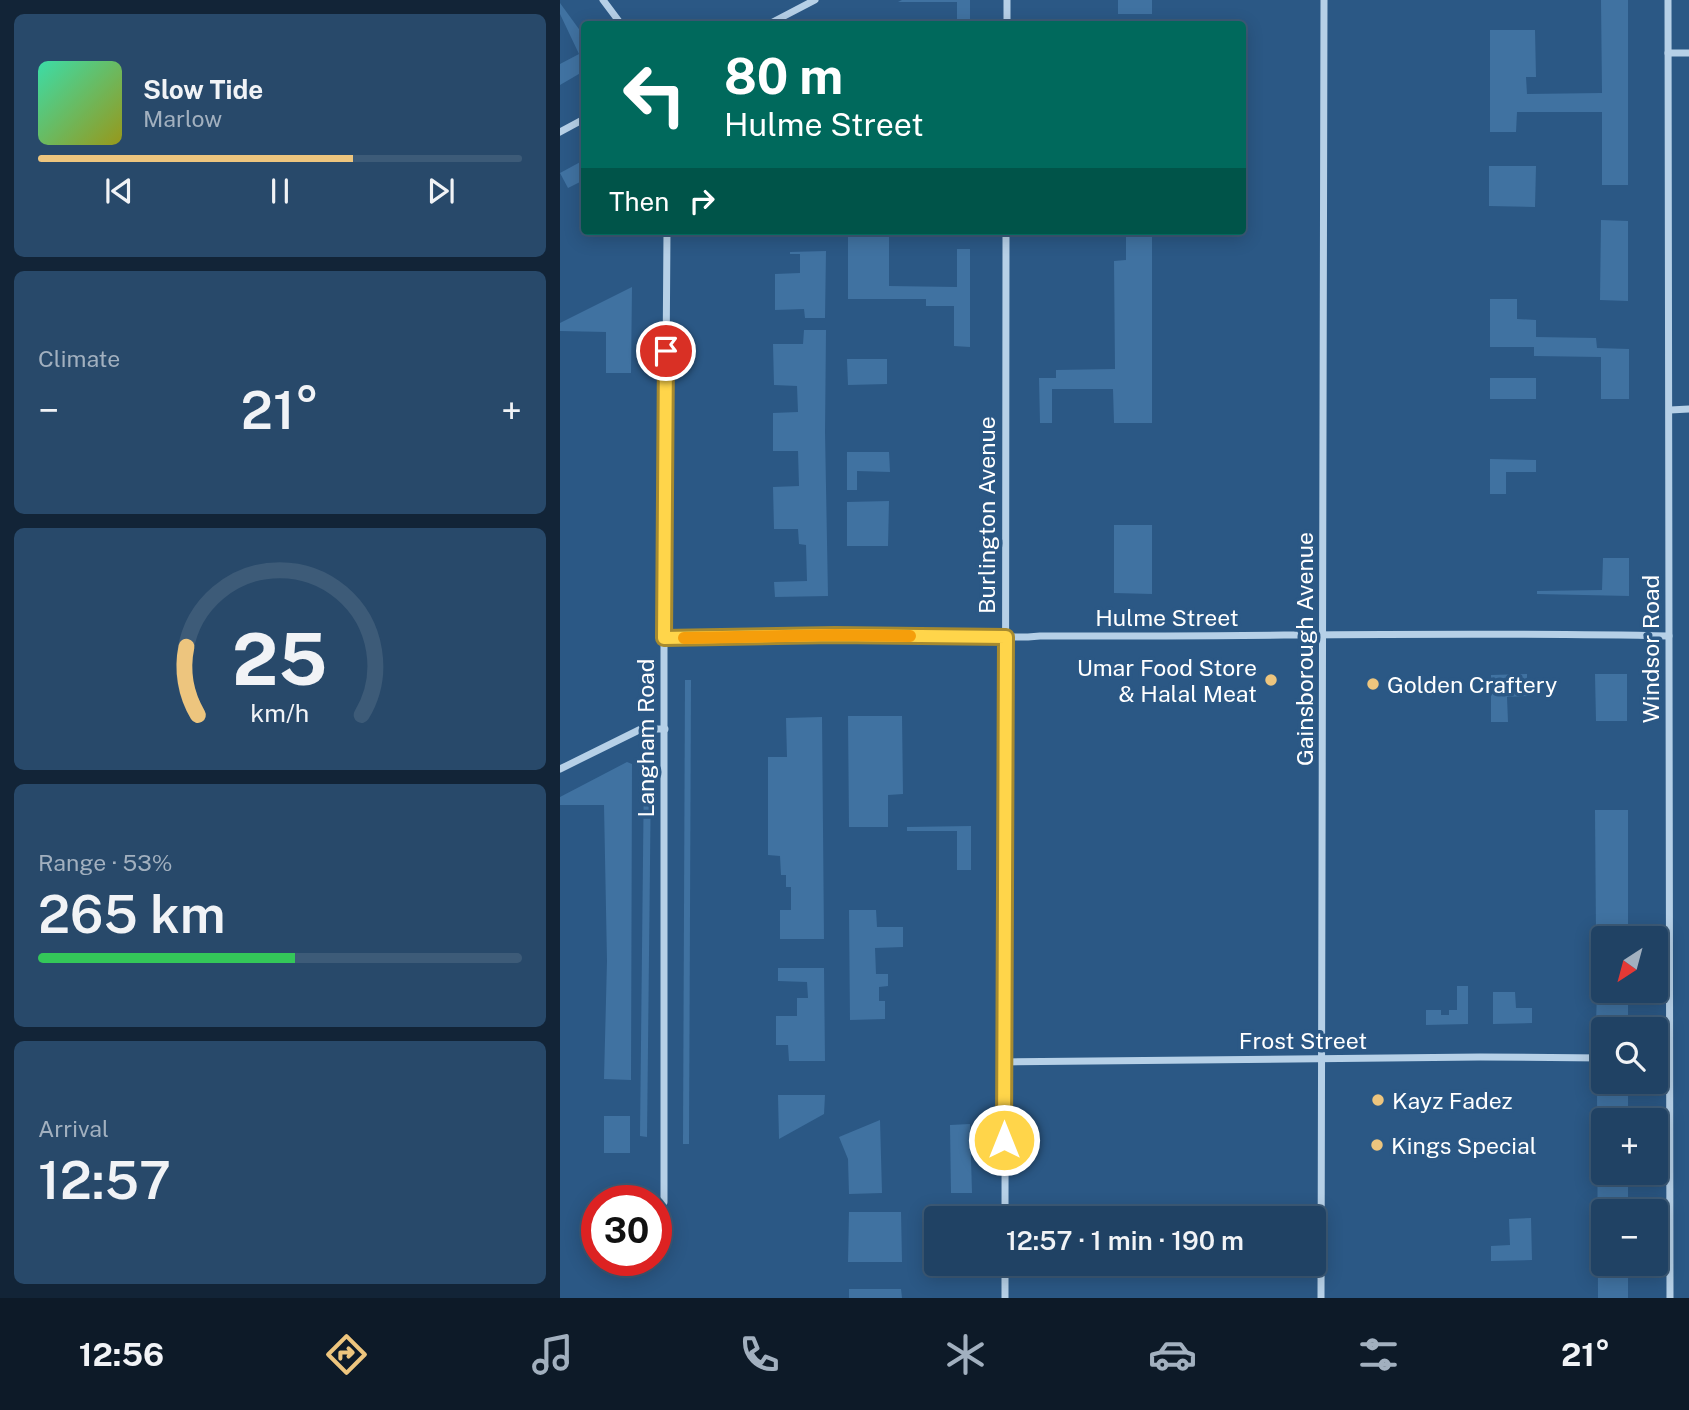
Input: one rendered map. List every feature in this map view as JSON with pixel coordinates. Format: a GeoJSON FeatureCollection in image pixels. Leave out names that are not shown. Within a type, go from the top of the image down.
{"type":"FeatureCollection","features":[{"type":"Feature","properties":{"kind":"street"},"geometry":{"type":"LineString","coordinates":[[603,0],[619,21]]}},
{"type":"Feature","properties":{"kind":"street"},"geometry":{"type":"LineString","coordinates":[[775,21],[816,0]]}},
{"type":"Feature","properties":{"kind":"street"},"geometry":{"type":"LineString","coordinates":[[1007,0],[1007,21]]}},
{"type":"Feature","properties":{"kind":"street","name":"Gainsborough Avenue"},"geometry":{"type":"LineString","coordinates":[[1321,1298],[1324,0]]}},
{"type":"Feature","properties":{"kind":"street","name":"Windsor Road"},"geometry":{"type":"LineString","coordinates":[[1668,0],[1670,1298]]}},
{"type":"Feature","properties":{"kind":"street"},"geometry":{"type":"LineString","coordinates":[[1668,52],[1689,53]]}},
{"type":"Feature","properties":{"kind":"street"},"geometry":{"type":"LineString","coordinates":[[560,132],[581,121]]}},
{"type":"Feature","properties":{"kind":"street","name":"Langham Road"},"geometry":{"type":"LineString","coordinates":[[664,1185],[667,235]]}},
{"type":"Feature","properties":{"kind":"street","name":"Burlington Avenue"},"geometry":{"type":"LineString","coordinates":[[1005,1206],[1006,235]]}},
{"type":"Feature","properties":{"kind":"street"},"geometry":{"type":"LineString","coordinates":[[1670,410],[1689,409]]}},
{"type":"Feature","properties":{"kind":"street","name":"Hulme Street"},"geometry":{"type":"LineString","coordinates":[[664,638],[835,635],[1669,636]]}},
{"type":"Feature","properties":{"kind":"street"},"geometry":{"type":"LineString","coordinates":[[560,769],[641,729],[665,729]]}},
{"type":"Feature","properties":{"kind":"street","name":"Frost Street"},"geometry":{"type":"LineString","coordinates":[[1004,1062],[1591,1058]]}},
{"type":"Feature","properties":{"kind":"street"},"geometry":{"type":"LineString","coordinates":[[1005,1276],[1005,1298]]}},
{"type":"Feature","properties":{"kind":"shaded area"},"geometry":{"type":"Polygon","coordinates":[[[970,0],[970,21],[957,21],[957,2],[898,2],[970,0]]]}},
{"type":"Feature","properties":{"kind":"shaded area"},"geometry":{"type":"Polygon","coordinates":[[[1118,0],[1152,0],[1152,14],[1118,14],[1118,0]]]}},
{"type":"Feature","properties":{"kind":"shaded area"},"geometry":{"type":"Polygon","coordinates":[[[1601,0],[1628,0],[1628,185],[1602,185],[1602,112],[1517,112],[1516,132],[1490,132],[1490,30],[1535,30],[1536,77],[1526,77],[1527,94],[1602,93],[1601,0]]]}},
{"type":"Feature","properties":{"kind":"shaded area"},"geometry":{"type":"Polygon","coordinates":[[[560,3],[581,32],[581,73],[560,85],[560,64],[579,54],[560,14],[560,3]]]}},
{"type":"Feature","properties":{"kind":"shaded area"},"geometry":{"type":"Polygon","coordinates":[[[581,162],[581,182],[568,188],[560,173],[581,162]]]}},
{"type":"Feature","properties":{"kind":"shaded area"},"geometry":{"type":"Polygon","coordinates":[[[1489,166],[1536,166],[1535,207],[1489,206],[1489,166]]]}},
{"type":"Feature","properties":{"kind":"shaded area"},"geometry":{"type":"Polygon","coordinates":[[[1601,220],[1628,221],[1628,301],[1600,300],[1601,220]]]}},
{"type":"Feature","properties":{"kind":"shaded area"},"geometry":{"type":"Polygon","coordinates":[[[848,235],[889,235],[889,286],[957,287],[957,249],[970,249],[970,347],[954,346],[954,306],[926,306],[926,299],[848,299],[848,235]]]}},
{"type":"Feature","properties":{"kind":"shaded area"},"geometry":{"type":"Polygon","coordinates":[[[1152,235],[1152,423],[1114,423],[1113,389],[1052,389],[1052,423],[1040,423],[1039,378],[1056,378],[1056,370],[1115,369],[1114,261],[1126,260],[1126,237],[1115,237],[1152,235]]]}},
{"type":"Feature","properties":{"kind":"shaded area"},"geometry":{"type":"Polygon","coordinates":[[[826,251],[825,318],[805,318],[804,309],[775,310],[775,274],[800,273],[800,254],[790,252],[826,251]]]}},
{"type":"Feature","properties":{"kind":"shaded area"},"geometry":{"type":"Polygon","coordinates":[[[632,287],[631,373],[606,373],[606,332],[560,331],[560,323],[632,287]]]}},
{"type":"Feature","properties":{"kind":"shaded area"},"geometry":{"type":"Polygon","coordinates":[[[1490,299],[1517,299],[1517,319],[1536,320],[1536,337],[1596,338],[1597,348],[1629,349],[1629,399],[1601,399],[1601,357],[1534,356],[1534,347],[1490,347],[1490,299]]]}},
{"type":"Feature","properties":{"kind":"shaded area"},"geometry":{"type":"Polygon","coordinates":[[[804,330],[826,330],[828,596],[775,597],[774,582],[807,581],[806,545],[799,544],[798,529],[774,529],[773,487],[799,486],[798,451],[773,451],[773,413],[798,412],[797,386],[774,385],[773,344],[803,344],[804,330]]]}},
{"type":"Feature","properties":{"kind":"shaded area"},"geometry":{"type":"Polygon","coordinates":[[[847,359],[887,359],[887,384],[848,385],[847,359]]]}},
{"type":"Feature","properties":{"kind":"shaded area"},"geometry":{"type":"Polygon","coordinates":[[[1490,378],[1536,378],[1536,399],[1490,399],[1490,378]]]}},
{"type":"Feature","properties":{"kind":"shaded area"},"geometry":{"type":"Polygon","coordinates":[[[847,452],[889,452],[890,472],[857,471],[857,490],[847,490],[847,452]]]}},
{"type":"Feature","properties":{"kind":"shaded area"},"geometry":{"type":"Polygon","coordinates":[[[1490,459],[1536,460],[1536,472],[1506,472],[1506,494],[1490,494],[1490,459]]]}},
{"type":"Feature","properties":{"kind":"shaded area"},"geometry":{"type":"Polygon","coordinates":[[[889,501],[888,546],[847,546],[847,502],[889,501]]]}},
{"type":"Feature","properties":{"kind":"shaded area"},"geometry":{"type":"Polygon","coordinates":[[[1114,525],[1152,525],[1152,594],[1114,593],[1114,525]]]}},
{"type":"Feature","properties":{"kind":"shaded area"},"geometry":{"type":"Polygon","coordinates":[[[1603,558],[1629,558],[1629,596],[1537,594],[1537,591],[1602,590],[1603,558]]]}},
{"type":"Feature","properties":{"kind":"shaded area"},"geometry":{"type":"Polygon","coordinates":[[[1527,674],[1527,696],[1507,697],[1508,722],[1491,722],[1491,675],[1527,674]]]}},
{"type":"Feature","properties":{"kind":"shaded area"},"geometry":{"type":"Polygon","coordinates":[[[1595,674],[1627,674],[1627,721],[1596,721],[1595,674]]]}},
{"type":"Feature","properties":{"kind":"shaded area"},"geometry":{"type":"Polygon","coordinates":[[[685,680],[691,680],[689,1144],[683,1144],[685,680]]]}},
{"type":"Feature","properties":{"kind":"shaded area"},"geometry":{"type":"Polygon","coordinates":[[[848,716],[902,716],[903,794],[888,795],[888,827],[849,827],[848,716]]]}},
{"type":"Feature","properties":{"kind":"shaded area"},"geometry":{"type":"Polygon","coordinates":[[[822,717],[824,939],[780,939],[780,910],[791,910],[791,887],[786,887],[786,875],[781,875],[780,856],[768,855],[768,757],[787,757],[786,718],[822,717]]]}},
{"type":"Feature","properties":{"kind":"shaded area"},"geometry":{"type":"Polygon","coordinates":[[[627,762],[632,764],[631,1080],[604,1079],[607,961],[604,805],[560,805],[560,797],[627,762]]]}},
{"type":"Feature","properties":{"kind":"shaded area"},"geometry":{"type":"Polygon","coordinates":[[[644,767],[651,772],[647,1137],[640,1136],[644,767]]]}},
{"type":"Feature","properties":{"kind":"shaded area"},"geometry":{"type":"Polygon","coordinates":[[[1595,810],[1628,810],[1628,926],[1596,926],[1595,810]]]}},
{"type":"Feature","properties":{"kind":"shaded area"},"geometry":{"type":"Polygon","coordinates":[[[971,826],[971,870],[957,870],[957,831],[907,831],[907,827],[971,826]]]}},
{"type":"Feature","properties":{"kind":"shaded area"},"geometry":{"type":"Polygon","coordinates":[[[849,910],[876,910],[877,927],[903,927],[903,947],[875,948],[876,974],[888,974],[888,986],[879,987],[879,1001],[885,1001],[885,1019],[850,1020],[849,910]]]}},
{"type":"Feature","properties":{"kind":"shaded area"},"geometry":{"type":"Polygon","coordinates":[[[778,968],[824,968],[825,1061],[789,1061],[788,1045],[776,1045],[776,1016],[797,1016],[797,998],[808,998],[807,982],[778,981],[778,968]]]}},
{"type":"Feature","properties":{"kind":"shaded area"},"geometry":{"type":"Polygon","coordinates":[[[1457,986],[1468,986],[1468,1024],[1426,1025],[1426,1010],[1441,1010],[1441,1015],[1449,1015],[1449,1010],[1457,1010],[1457,986]]]}},
{"type":"Feature","properties":{"kind":"shaded area"},"geometry":{"type":"Polygon","coordinates":[[[1493,992],[1515,992],[1516,1008],[1532,1008],[1532,1023],[1493,1024],[1493,992]]]}},
{"type":"Feature","properties":{"kind":"shaded area"},"geometry":{"type":"Polygon","coordinates":[[[1597,1003],[1628,1003],[1628,1017],[1596,1017],[1597,1003]]]}},
{"type":"Feature","properties":{"kind":"shaded area"},"geometry":{"type":"Polygon","coordinates":[[[1597,1094],[1628,1094],[1628,1108],[1597,1108],[1597,1094]]]}},
{"type":"Feature","properties":{"kind":"shaded area"},"geometry":{"type":"Polygon","coordinates":[[[778,1095],[825,1095],[824,1114],[779,1139],[778,1095]]]}},
{"type":"Feature","properties":{"kind":"shaded area"},"geometry":{"type":"Polygon","coordinates":[[[604,1116],[630,1116],[630,1153],[604,1153],[604,1116]]]}},
{"type":"Feature","properties":{"kind":"shaded area"},"geometry":{"type":"Polygon","coordinates":[[[880,1120],[882,1193],[849,1194],[848,1159],[839,1137],[880,1120]]]}},
{"type":"Feature","properties":{"kind":"shaded area"},"geometry":{"type":"Polygon","coordinates":[[[970,1124],[972,1193],[951,1193],[950,1125],[970,1124]]]}},
{"type":"Feature","properties":{"kind":"shaded area"},"geometry":{"type":"Polygon","coordinates":[[[1597,1185],[1628,1185],[1628,1199],[1598,1199],[1597,1185]]]}},
{"type":"Feature","properties":{"kind":"shaded area"},"geometry":{"type":"Polygon","coordinates":[[[849,1212],[901,1212],[902,1262],[848,1262],[849,1212]]]}},
{"type":"Feature","properties":{"kind":"shaded area"},"geometry":{"type":"Polygon","coordinates":[[[1531,1218],[1532,1260],[1491,1261],[1491,1246],[1510,1245],[1509,1219],[1531,1218]]]}},
{"type":"Feature","properties":{"kind":"shaded area"},"geometry":{"type":"Polygon","coordinates":[[[1598,1276],[1628,1276],[1628,1298],[1598,1298],[1598,1276]]]}},
{"type":"Feature","properties":{"kind":"shaded area"},"geometry":{"type":"Polygon","coordinates":[[[849,1289],[901,1289],[902,1298],[849,1298],[849,1289]]]}},
{"type":"Feature","properties":{"kind":"slow traffic"},"geometry":{"type":"LineString","coordinates":[[684,638],[910,636]]}},
{"type":"Feature","properties":{"kind":"place","name":"Umar Food Store & Halal Meat"},"geometry":{"type":"Point","coordinates":[1271,680]}},
{"type":"Feature","properties":{"kind":"place","name":"Golden Craftery"},"geometry":{"type":"Point","coordinates":[1373,684]}},
{"type":"Feature","properties":{"kind":"place","name":"Kayz Fadez"},"geometry":{"type":"Point","coordinates":[1378,1100]}},
{"type":"Feature","properties":{"kind":"place","name":"Kings Special"},"geometry":{"type":"Point","coordinates":[1377,1145]}},
{"type":"Feature","properties":{"kind":"route"},"geometry":{"type":"LineString","coordinates":[[666,351],[664,638],[835,635],[1006,637],[1004,1140]]}}]}
